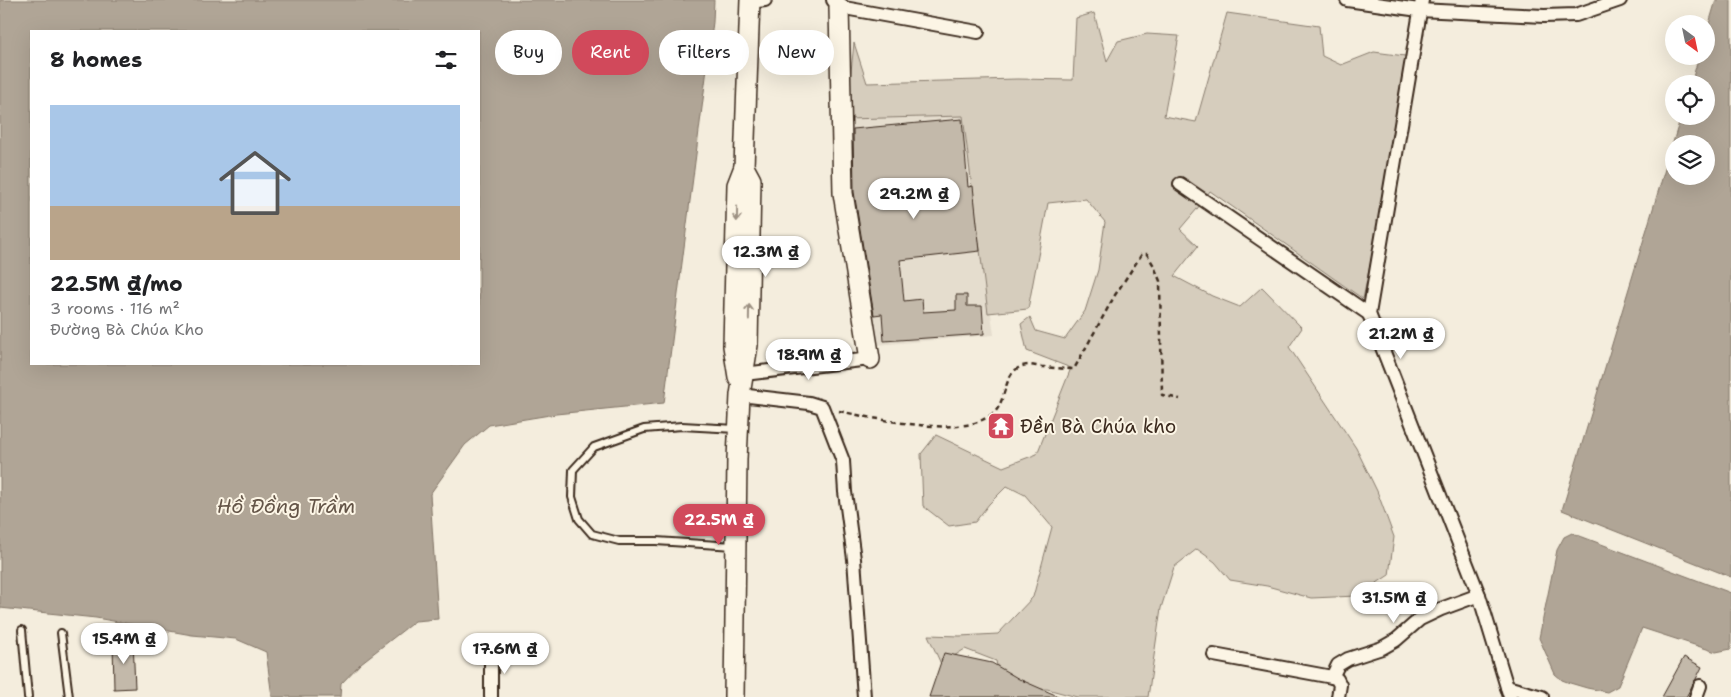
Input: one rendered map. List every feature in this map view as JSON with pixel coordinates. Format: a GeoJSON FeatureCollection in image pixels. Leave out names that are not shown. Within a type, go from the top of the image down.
{"type":"FeatureCollection","features":[{"type":"Feature","properties":{"kind":"street"},"geometry":{"type":"LineString","coordinates":[[1347,0],[1544,16],[1576,15],[1620,0]]}},
{"type":"Feature","properties":{"kind":"street"},"geometry":{"type":"LineString","coordinates":[[740,395],[733,346],[737,185],[744,167],[755,1]]}},
{"type":"Feature","properties":{"kind":"street"},"geometry":{"type":"LineString","coordinates":[[744,374],[870,359],[843,193],[836,3],[978,32]]}},
{"type":"Feature","properties":{"kind":"street"},"geometry":{"type":"LineString","coordinates":[[1421,5],[1369,314],[1479,595],[1509,692],[1542,697]]}},
{"type":"Feature","properties":{"kind":"street"},"geometry":{"type":"LineString","coordinates":[[734,697],[736,458],[740,395],[748,345],[751,180],[744,167]]}},
{"type":"Feature","properties":{"kind":"street"},"geometry":{"type":"LineString","coordinates":[[1180,184],[1369,314]]}},
{"type":"Feature","properties":{"kind":"street"},"geometry":{"type":"LineString","coordinates":[[740,395],[809,403],[822,407],[843,461],[854,559],[864,697]]}},
{"type":"Feature","properties":{"kind":"street"},"geometry":{"type":"LineString","coordinates":[[1332,677],[1338,665],[1348,658],[1382,648],[1396,640],[1420,619],[1440,609],[1479,595]]}},
{"type":"Feature","properties":{"kind":"street"},"geometry":{"type":"LineString","coordinates":[[491,652],[491,697]]}},
{"type":"Feature","properties":{"kind":"street"},"geometry":{"type":"LineString","coordinates":[[1214,655],[1332,677],[1337,679],[1340,685],[1338,697]]}},
{"type":"Feature","properties":{"kind":"lane"},"geometry":{"type":"LineString","coordinates":[[736,546],[656,541],[619,541],[592,534],[579,519],[572,496],[573,470],[594,447],[644,429],[682,426],[738,429]]}},
{"type":"Feature","properties":{"kind":"lane"},"geometry":{"type":"LineString","coordinates":[[22,630],[28,697]]}},
{"type":"Feature","properties":{"kind":"lane"},"geometry":{"type":"LineString","coordinates":[[61,633],[69,697]]}},
{"type":"Feature","properties":{"kind":"path"},"geometry":{"type":"LineString","coordinates":[[837,410],[899,423],[958,426],[974,424],[982,420],[994,412],[1011,374],[1018,367],[1029,365],[1074,369],[1114,295],[1144,253],[1147,254],[1160,280],[1162,395],[1180,399]]}},
{"type":"Feature","properties":{"kind":"shaded area"},"geometry":{"type":"Polygon","coordinates":[[[1094,13],[1107,61],[1118,41],[1147,34],[1179,36],[1164,116],[1196,122],[1227,13],[1319,26],[1322,56],[1341,65],[1374,52],[1413,57],[1363,299],[1210,191],[1180,229],[1198,246],[1174,276],[1212,296],[1240,307],[1262,287],[1302,328],[1289,347],[1356,448],[1377,491],[1394,537],[1389,575],[1357,596],[1311,598],[1267,586],[1230,580],[1215,562],[1197,549],[1174,567],[1161,608],[1148,697],[1077,697],[1047,689],[1020,690],[1000,681],[996,661],[965,649],[941,664],[928,635],[998,634],[1033,597],[1052,527],[1025,495],[1007,486],[975,522],[949,526],[923,506],[921,454],[936,435],[1003,467],[1037,454],[1071,368],[1027,351],[1021,324],[1030,317],[1036,331],[1065,339],[1085,311],[1098,270],[1105,222],[1086,199],[1048,203],[1028,309],[988,313],[963,116],[846,119],[854,43],[867,83],[1017,79],[1073,80],[1076,18],[1094,13]]]}},
{"type":"Feature","properties":{"kind":"shaded area"},"geometry":{"type":"Polygon","coordinates":[[[963,116],[994,335],[876,345],[846,204],[846,119],[963,116]]]}},
{"type":"Feature","properties":{"kind":"water","name":"Hồ Đồng Trầm"},"geometry":{"type":"Polygon","coordinates":[[[0,0],[714,0],[712,30],[659,30],[659,75],[706,75],[664,403],[556,414],[489,425],[465,445],[430,494],[438,619],[415,621],[361,663],[341,684],[340,697],[272,697],[266,652],[236,639],[192,635],[96,618],[0,608],[0,0]]]}},
{"type":"Feature","properties":{"kind":"water"},"geometry":{"type":"Polygon","coordinates":[[[1716,0],[1731,0],[1731,577],[1562,510],[1665,169],[1665,185],[1715,185],[1715,135],[1675,135],[1678,125],[1715,125],[1715,75],[1694,75],[1696,65],[1715,65],[1715,15],[1712,15],[1716,0]]]}},
{"type":"Feature","properties":{"kind":"water"},"geometry":{"type":"Polygon","coordinates":[[[1572,533],[1731,593],[1731,649],[1716,652],[1642,628],[1618,686],[1607,692],[1562,680],[1555,674],[1539,638],[1557,550],[1564,537],[1572,533]]]}},
{"type":"Feature","properties":{"kind":"building"},"geometry":{"type":"Polygon","coordinates":[[[962,119],[968,187],[973,186],[980,251],[900,260],[904,301],[922,299],[923,312],[956,310],[956,295],[967,295],[967,306],[982,306],[984,334],[884,341],[882,314],[874,315],[854,192],[853,129],[962,119]]]}},
{"type":"Feature","properties":{"kind":"building"},"geometry":{"type":"Polygon","coordinates":[[[133,641],[135,688],[114,689],[113,642],[133,641]]]}},
{"type":"Feature","properties":{"kind":"building"},"geometry":{"type":"Polygon","coordinates":[[[944,653],[992,663],[1019,679],[1060,697],[929,697],[944,653]]]}},
{"type":"Feature","properties":{"kind":"building"},"geometry":{"type":"Polygon","coordinates":[[[1684,657],[1702,667],[1696,679],[1686,697],[1662,697],[1684,657]]]}},
{"type":"Feature","properties":{"kind":"place","name":"Đền Bà Chúa kho"},"geometry":{"type":"Point","coordinates":[1001,426]}}]}
